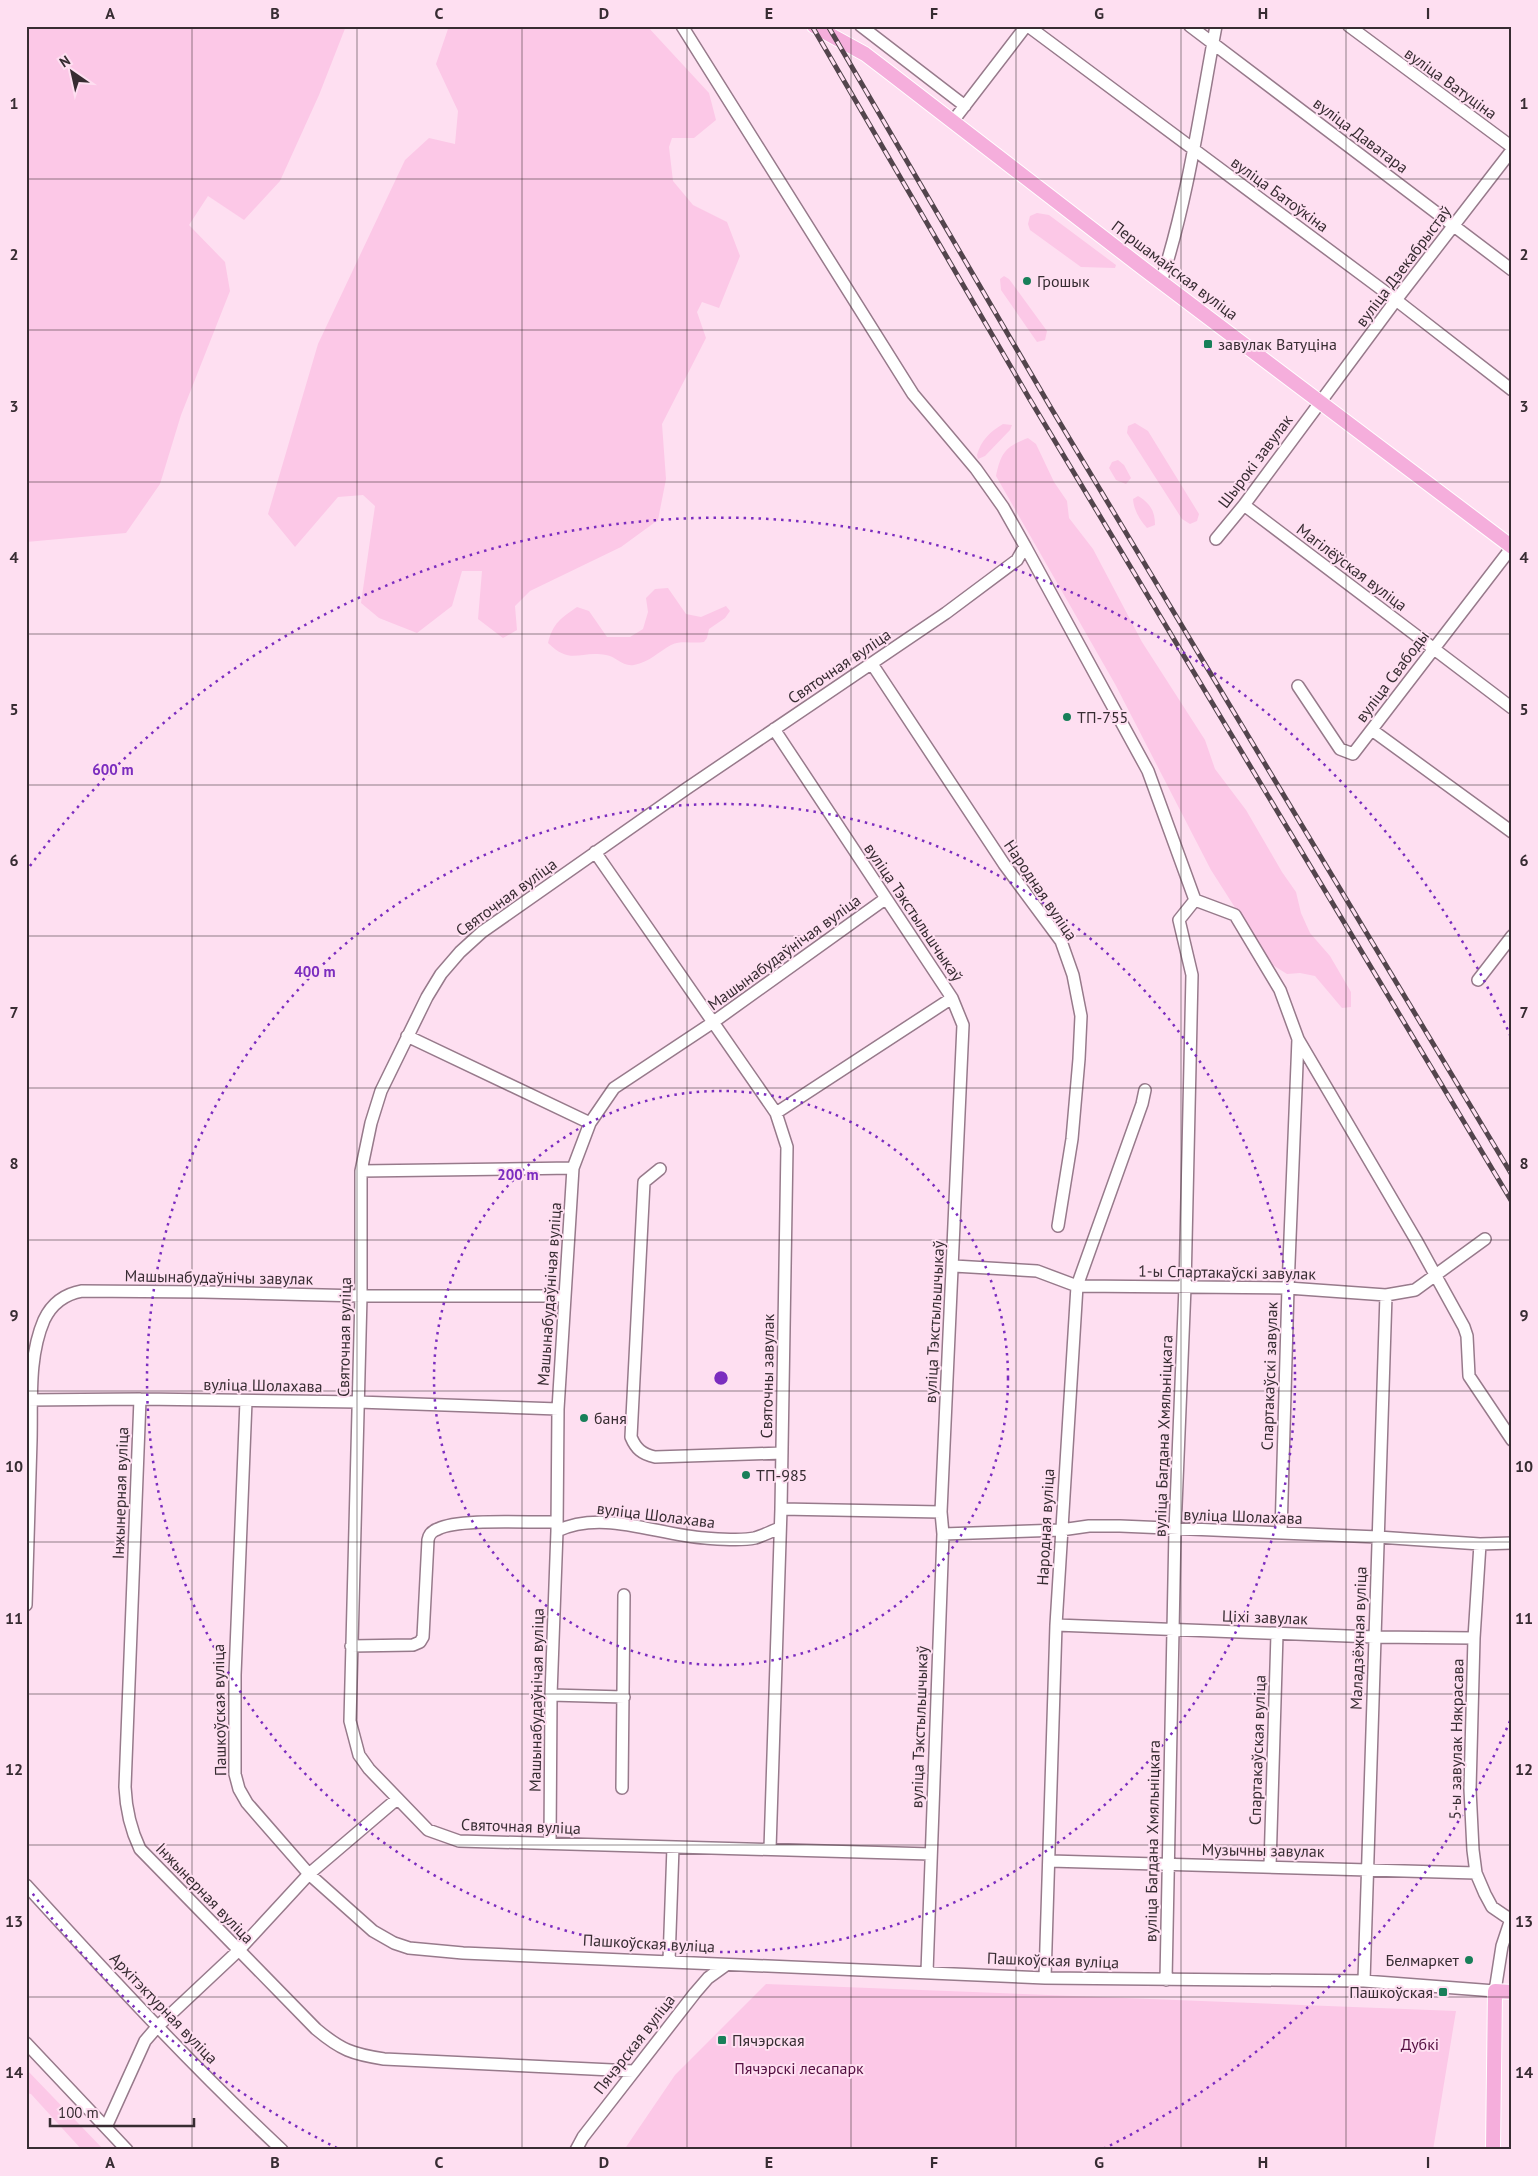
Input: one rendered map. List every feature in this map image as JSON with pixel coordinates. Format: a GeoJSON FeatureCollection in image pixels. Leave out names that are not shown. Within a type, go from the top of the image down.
{"type":"FeatureCollection","features":[{"type":"Feature","properties":{"kind":"main road","name":"Першамайская вуліца"},"geometry":{"type":"LineString","coordinates":[[814,26],[865,54],[1161,282],[1512,547]]}},
{"type":"Feature","properties":{"kind":"main road","name":"Пашкоўская вуліца"},"geometry":{"type":"LineString","coordinates":[[1495,1991],[1512,1992]]}},
{"type":"Feature","properties":{"kind":"main road"},"geometry":{"type":"LineString","coordinates":[[1493,2150],[1495,1991]]}},
{"type":"Feature","properties":{"kind":"street"},"geometry":{"type":"LineString","coordinates":[[682,26],[913,394],[976,469],[1003,507],[1148,771],[1195,900],[1235,915],[1280,990],[1298,1039],[1464,1327],[1467,1336],[1469,1376],[1512,1440]]}},
{"type":"Feature","properties":{"kind":"street"},"geometry":{"type":"LineString","coordinates":[[861,26],[965,106]]}},
{"type":"Feature","properties":{"kind":"street"},"geometry":{"type":"LineString","coordinates":[[953,121],[1027,26]]}},
{"type":"Feature","properties":{"kind":"street","name":"вуліца Батоўкіна"},"geometry":{"type":"LineString","coordinates":[[1027,26],[1396,300],[1512,390]]}},
{"type":"Feature","properties":{"kind":"street","name":"вуліца Даватара"},"geometry":{"type":"LineString","coordinates":[[1190,26],[1512,270]]}},
{"type":"Feature","properties":{"kind":"street"},"geometry":{"type":"LineString","coordinates":[[1161,282],[1170,255],[1193,150],[1216,26]]}},
{"type":"Feature","properties":{"kind":"street","name":"вуліца Ватуціна"},"geometry":{"type":"LineString","coordinates":[[1349,26],[1512,149]]}},
{"type":"Feature","properties":{"kind":"street","name":"вуліца Дзекабрыстаў"},"geometry":{"type":"LineString","coordinates":[[1320,402],[1512,149]]}},
{"type":"Feature","properties":{"kind":"street","name":"Шырокі завулак"},"geometry":{"type":"LineString","coordinates":[[1216,539],[1244,506],[1320,402]]}},
{"type":"Feature","properties":{"kind":"street","name":"Магілёўская вуліца"},"geometry":{"type":"LineString","coordinates":[[1244,506],[1512,708]]}},
{"type":"Feature","properties":{"kind":"street","name":"Святочная вуліца"},"geometry":{"type":"LineString","coordinates":[[931,1854],[459,1841],[428,1830],[369,1769],[354,1741],[350,1721],[362,1296],[361,1171],[371,1124],[381,1091],[436,981],[460,952],[482,932],[595,852],[964,600],[1017,560],[1025,546]]}},
{"type":"Feature","properties":{"kind":"street","name":"вуліца Свабоды"},"geometry":{"type":"LineString","coordinates":[[1298,686],[1340,749],[1353,754],[1512,547]]}},
{"type":"Feature","properties":{"kind":"street","name":"Народная вуліца"},"geometry":{"type":"LineString","coordinates":[[872,664],[1004,864],[1060,941],[1073,975],[1081,1016],[1079,1059],[1072,1139],[1058,1226]]}},
{"type":"Feature","properties":{"kind":"street","name":"вуліца Тэкстыльшчыкаў"},"geometry":{"type":"LineString","coordinates":[[774,730],[952,998],[963,1026],[954,1266],[941,1512],[942,1534],[928,1972]]}},
{"type":"Feature","properties":{"kind":"street"},"geometry":{"type":"LineString","coordinates":[[1372,730],[1512,832]]}},
{"type":"Feature","properties":{"kind":"street","name":"Святочны завулак"},"geometry":{"type":"LineString","coordinates":[[595,852],[776,1113],[787,1147],[781,1509],[770,1850]]}},
{"type":"Feature","properties":{"kind":"street","name":"Машынабудаўнічая вуліца"},"geometry":{"type":"LineString","coordinates":[[550,1843],[551,1695],[557,1527],[558,1409],[573,1168],[590,1123],[614,1088],[712,1023],[885,899]]}},
{"type":"Feature","properties":{"kind":"street","name":"вуліца Багдана Хмяльніцкага"},"geometry":{"type":"LineString","coordinates":[[1166,1980],[1175,1530],[1185,1287],[1192,975],[1179,920],[1195,900]]}},
{"type":"Feature","properties":{"kind":"street"},"geometry":{"type":"LineString","coordinates":[[1478,980],[1512,936]]}},
{"type":"Feature","properties":{"kind":"street"},"geometry":{"type":"LineString","coordinates":[[776,1113],[952,998]]}},
{"type":"Feature","properties":{"kind":"street"},"geometry":{"type":"LineString","coordinates":[[407,1036],[590,1123]]}},
{"type":"Feature","properties":{"kind":"street","name":"Спартакаўскі завулак"},"geometry":{"type":"LineString","coordinates":[[1281,1533],[1298,1039]]}},
{"type":"Feature","properties":{"kind":"street","name":"Народная вуліца"},"geometry":{"type":"LineString","coordinates":[[1045,1978],[1056,1625],[1077,1286],[1081,1280],[1142,1104],[1145,1090]]}},
{"type":"Feature","properties":{"kind":"street"},"geometry":{"type":"LineString","coordinates":[[361,1171],[573,1168]]}},
{"type":"Feature","properties":{"kind":"street"},"geometry":{"type":"LineString","coordinates":[[660,1169],[644,1182],[631,1437],[635,1447],[645,1454],[655,1457],[782,1453]]}},
{"type":"Feature","properties":{"kind":"street","name":"1-ы Спартакаўскі завулак"},"geometry":{"type":"LineString","coordinates":[[954,1266],[1037,1272],[1077,1286],[1288,1288],[1386,1295],[1415,1290],[1485,1239]]}},
{"type":"Feature","properties":{"kind":"street","name":"Машынабудаўнічы завулак"},"geometry":{"type":"LineString","coordinates":[[29,1400],[36,1349],[45,1319],[56,1302],[69,1294],[82,1291],[362,1296],[565,1296]]}},
{"type":"Feature","properties":{"kind":"street","name":"Маладзёжная вуліца"},"geometry":{"type":"LineString","coordinates":[[1364,1981],[1386,1295]]}},
{"type":"Feature","properties":{"kind":"street","name":"вуліца Шолахава"},"geometry":{"type":"LineString","coordinates":[[29,1400],[140,1399],[358,1402],[558,1409]]}},
{"type":"Feature","properties":{"kind":"street","name":"Інжынерная вуліца"},"geometry":{"type":"LineString","coordinates":[[140,1399],[126,1805],[131,1830],[140,1849],[316,2029],[332,2042],[354,2054],[384,2059],[633,2071]]}},
{"type":"Feature","properties":{"kind":"street"},"geometry":{"type":"LineString","coordinates":[[26,1605],[29,1400]]}},
{"type":"Feature","properties":{"kind":"street","name":"Пашкоўская вуліца"},"geometry":{"type":"LineString","coordinates":[[246,1401],[235,1675],[235,1774],[239,1789],[247,1803],[309,1874],[373,1931],[394,1944],[409,1948],[463,1953],[1045,1978],[1364,1981],[1495,1991]]}},
{"type":"Feature","properties":{"kind":"street"},"geometry":{"type":"LineString","coordinates":[[781,1509],[941,1512]]}},
{"type":"Feature","properties":{"kind":"street","name":"вуліца Шолахава"},"geometry":{"type":"LineString","coordinates":[[351,1646],[413,1645],[420,1642],[423,1636],[428,1540],[429,1534],[438,1528],[461,1523],[557,1527],[596,1521],[704,1538],[724,1539],[754,1538],[780,1528]]}},
{"type":"Feature","properties":{"kind":"street","name":"вуліца Шолахава"},"geometry":{"type":"LineString","coordinates":[[942,1534],[1061,1530],[1090,1526],[1378,1537],[1480,1544],[1512,1543]]}},
{"type":"Feature","properties":{"kind":"street","name":"5-ы завулак Някрасава"},"geometry":{"type":"LineString","coordinates":[[1480,1544],[1474,1638],[1470,1788],[1473,1850],[1476,1873],[1492,1906],[1511,1918]]}},
{"type":"Feature","properties":{"kind":"street"},"geometry":{"type":"LineString","coordinates":[[622,1788],[624,1595]]}},
{"type":"Feature","properties":{"kind":"street","name":"Ціхі завулак"},"geometry":{"type":"LineString","coordinates":[[1056,1625],[1276,1634],[1474,1638]]}},
{"type":"Feature","properties":{"kind":"street","name":"Спартакаўская вуліца"},"geometry":{"type":"LineString","coordinates":[[1270,1866],[1276,1634]]}},
{"type":"Feature","properties":{"kind":"street"},"geometry":{"type":"LineString","coordinates":[[551,1695],[624,1696]]}},
{"type":"Feature","properties":{"kind":"street"},"geometry":{"type":"LineString","coordinates":[[106,2127],[144,2041],[238,1951],[309,1874],[398,1799]]}},
{"type":"Feature","properties":{"kind":"street"},"geometry":{"type":"LineString","coordinates":[[669,1961],[673,1847]]}},
{"type":"Feature","properties":{"kind":"street","name":"Музычны завулак"},"geometry":{"type":"LineString","coordinates":[[1050,1861],[1476,1873]]}},
{"type":"Feature","properties":{"kind":"street","name":"Архітэктурная вуліца"},"geometry":{"type":"LineString","coordinates":[[26,1885],[157,2027],[234,2105],[282,2150]]}},
{"type":"Feature","properties":{"kind":"street"},"geometry":{"type":"LineString","coordinates":[[1495,1991],[1502,1946],[1511,1918]]}},
{"type":"Feature","properties":{"kind":"street","name":"Пячэрская вуліца"},"geometry":{"type":"LineString","coordinates":[[576,2150],[583,2137],[633,2071],[695,1993],[708,1978],[726,1964]]}},
{"type":"Feature","properties":{"kind":"street"},"geometry":{"type":"LineString","coordinates":[[26,2043],[127,2150]]}},
{"type":"Feature","properties":{"kind":"green space"},"geometry":{"type":"Polygon","coordinates":[[[26,26],[346,26],[319,95],[280,181],[244,220],[208,196],[189,225],[225,262],[230,291],[181,415],[160,484],[126,533],[26,542],[26,26]]]}},
{"type":"Feature","properties":{"kind":"green space"},"geometry":{"type":"Polygon","coordinates":[[[449,26],[647,26],[709,93],[716,120],[694,138],[672,138],[669,147],[673,181],[693,205],[727,222],[740,256],[719,308],[702,302],[697,312],[706,338],[662,424],[666,479],[658,520],[621,547],[530,591],[515,606],[517,630],[503,638],[478,619],[482,571],[462,571],[452,606],[417,633],[379,618],[361,603],[375,506],[363,495],[338,497],[295,547],[268,514],[318,344],[405,160],[429,138],[455,144],[458,111],[436,64],[449,26]]]}},
{"type":"Feature","properties":{"kind":"green space"},"geometry":{"type":"Polygon","coordinates":[[[1037,213],[1049,215],[1116,265],[1115,268],[1081,267],[1030,230],[1028,224],[1030,216],[1037,213]]]}},
{"type":"Feature","properties":{"kind":"green space"},"geometry":{"type":"Polygon","coordinates":[[[1004,276],[1009,279],[1047,331],[1045,340],[1037,342],[1001,290],[1000,279],[1004,276]]]}},
{"type":"Feature","properties":{"kind":"green space"},"geometry":{"type":"Polygon","coordinates":[[[1135,423],[1148,431],[1199,514],[1197,521],[1190,524],[1182,519],[1127,433],[1128,426],[1135,423]]]}},
{"type":"Feature","properties":{"kind":"green space"},"geometry":{"type":"Polygon","coordinates":[[[1003,424],[1012,425],[1010,430],[985,456],[978,459],[977,455],[984,441],[990,433],[1003,424]]]}},
{"type":"Feature","properties":{"kind":"green space"},"geometry":{"type":"Polygon","coordinates":[[[1028,438],[1036,444],[1054,482],[1067,501],[1069,518],[1093,549],[1142,642],[1205,740],[1215,769],[1246,810],[1282,872],[1296,892],[1301,913],[1310,933],[1330,956],[1351,992],[1351,1007],[1342,1008],[1315,976],[1300,973],[1287,974],[1271,964],[1211,870],[1115,684],[996,476],[1005,452],[1014,444],[1028,438]]]}},
{"type":"Feature","properties":{"kind":"green space"},"geometry":{"type":"Polygon","coordinates":[[[1118,460],[1124,465],[1131,478],[1126,484],[1116,480],[1109,468],[1112,462],[1118,460]]]}},
{"type":"Feature","properties":{"kind":"green space"},"geometry":{"type":"Polygon","coordinates":[[[1138,496],[1151,508],[1155,525],[1147,528],[1140,518],[1133,499],[1138,496]]]}},
{"type":"Feature","properties":{"kind":"green space"},"geometry":{"type":"Polygon","coordinates":[[[668,588],[686,614],[701,617],[726,606],[730,611],[725,618],[709,629],[704,642],[683,642],[671,645],[640,664],[626,664],[606,655],[570,656],[556,650],[548,643],[552,630],[558,622],[577,607],[589,611],[607,637],[630,637],[643,629],[648,612],[646,598],[655,589],[668,588]]]}},
{"type":"Feature","properties":{"kind":"green space","name":"Пячэрскі лесапарк"},"geometry":{"type":"Polygon","coordinates":[[[766,1984],[1456,2011],[1433,2150],[624,2150],[675,2075],[766,1984]]]}},
{"type":"Feature","properties":{"kind":"green space"},"geometry":{"type":"Polygon","coordinates":[[[26,2069],[104,2150],[82,2150],[31,2094],[26,2093],[26,2069]]]}},
{"type":"Feature","properties":{"kind":"railway"},"geometry":{"type":"LineString","coordinates":[[812,26],[1029,398],[1512,1202]]}},
{"type":"Feature","properties":{"kind":"railway"},"geometry":{"type":"LineString","coordinates":[[828,26],[1051,408],[1512,1175]]}},
{"type":"Feature","properties":{"kind":"place","name":"Грошык"},"geometry":{"type":"Point","coordinates":[1027,281]}},
{"type":"Feature","properties":{"kind":"place","name":"завулак Ватуціна"},"geometry":{"type":"Point","coordinates":[1208,344]}},
{"type":"Feature","properties":{"kind":"place","name":"ТП-755"},"geometry":{"type":"Point","coordinates":[1067,717]}},
{"type":"Feature","properties":{"kind":"place","name":"баня"},"geometry":{"type":"Point","coordinates":[584,1418]}},
{"type":"Feature","properties":{"kind":"place","name":"ТП-985"},"geometry":{"type":"Point","coordinates":[746,1475]}},
{"type":"Feature","properties":{"kind":"place","name":"Белмаркет"},"geometry":{"type":"Point","coordinates":[1469,1960]}},
{"type":"Feature","properties":{"kind":"place","name":"Пашкоўская"},"geometry":{"type":"Point","coordinates":[1443,1992]}},
{"type":"Feature","properties":{"kind":"place","name":"Пячэрская"},"geometry":{"type":"Point","coordinates":[722,2040]}},
{"type":"Feature","properties":{"kind":"park label","name":"Дубкі"},"geometry":{"type":"Point","coordinates":[1420,2044]}}]}
